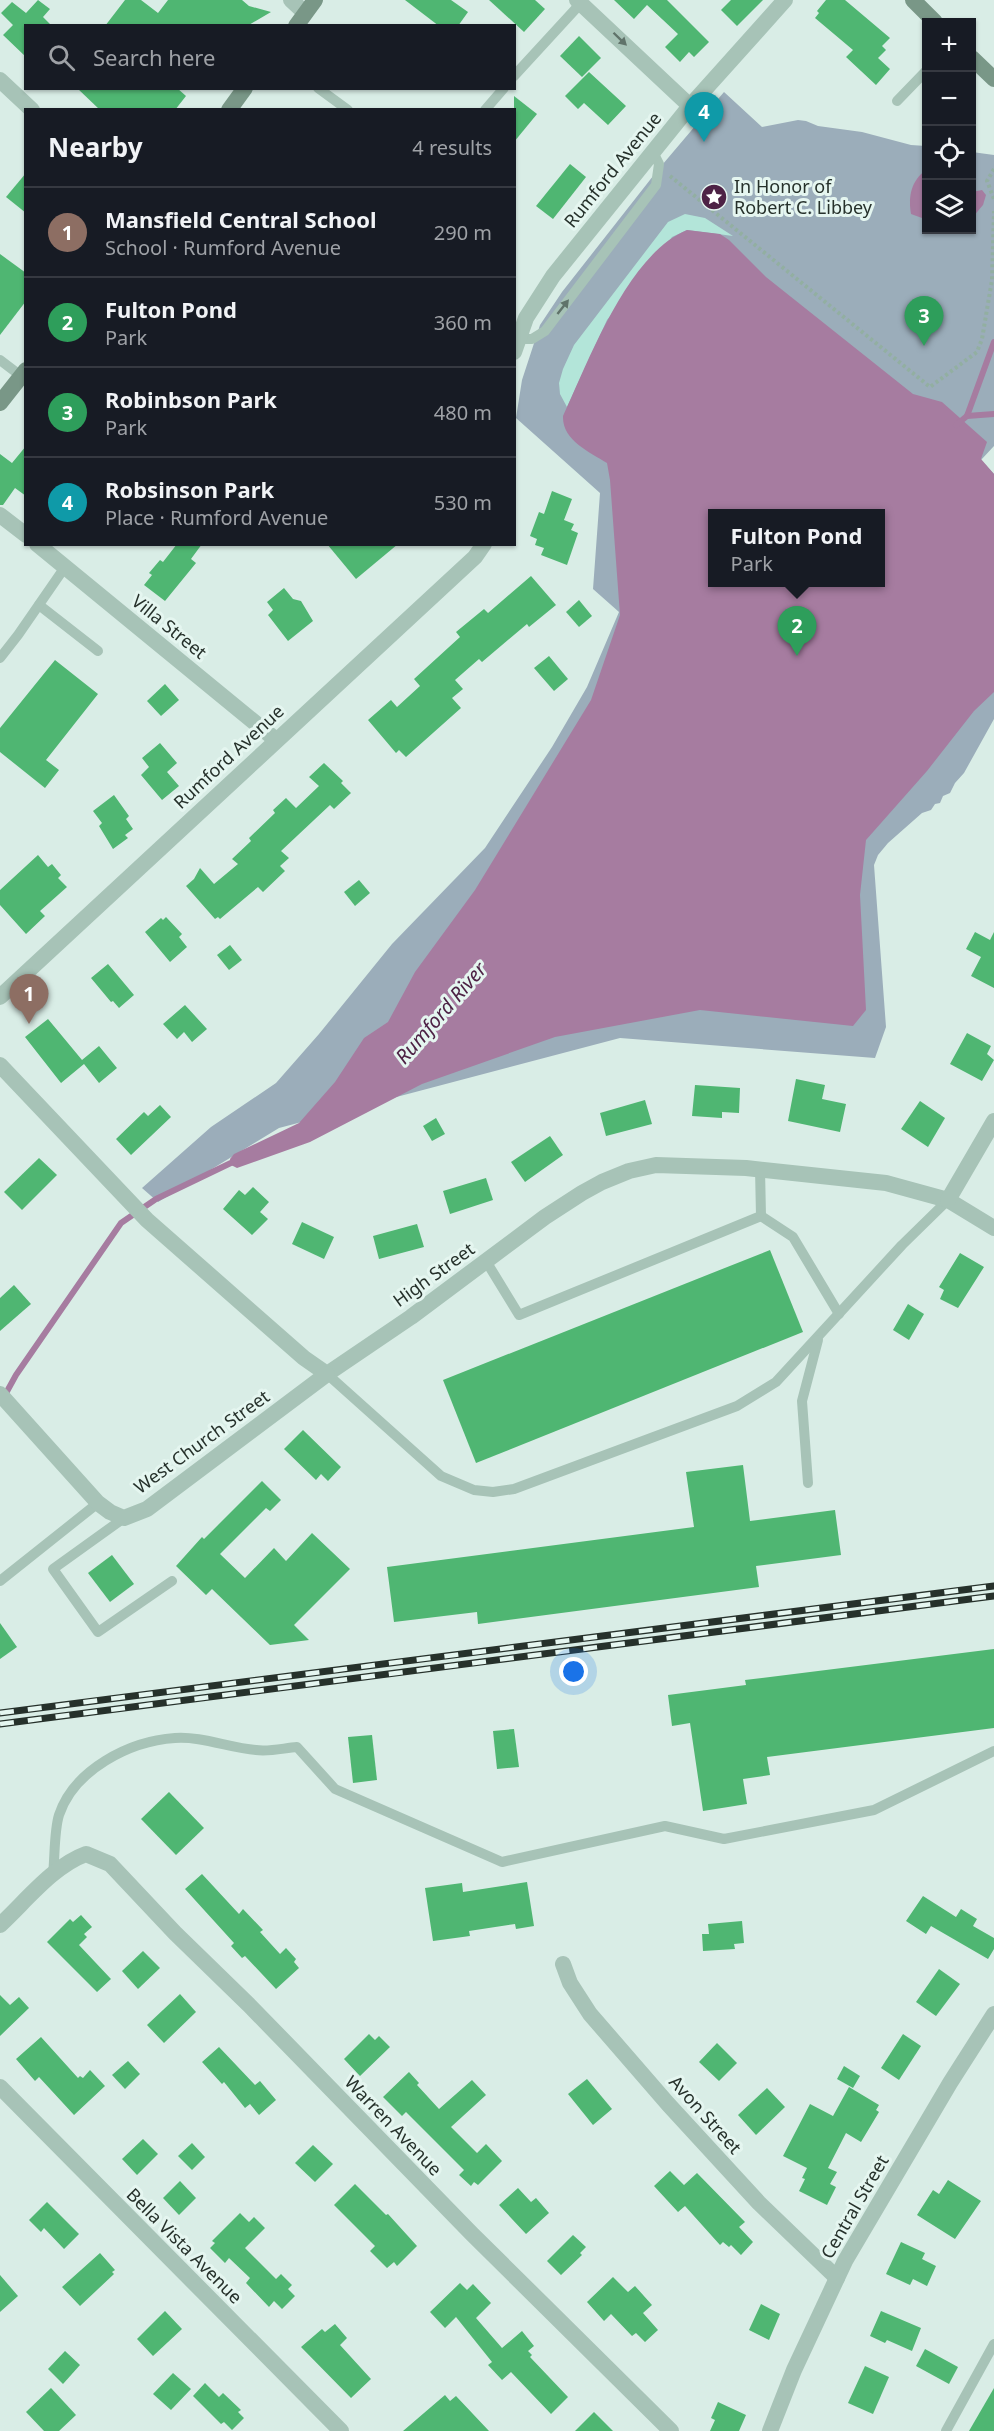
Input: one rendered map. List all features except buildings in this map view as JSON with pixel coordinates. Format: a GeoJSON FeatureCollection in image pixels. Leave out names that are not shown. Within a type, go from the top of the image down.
{"type":"FeatureCollection","features":[{"type":"Feature","properties":{"kind":"main road"},"geometry":{"type":"LineString","coordinates":[[913,0],[931,18]]}},
{"type":"Feature","properties":{"kind":"main road"},"geometry":{"type":"LineString","coordinates":[[976,62],[994,79]]}},
{"type":"Feature","properties":{"kind":"main road"},"geometry":{"type":"LineString","coordinates":[[230,108],[244,90]]}},
{"type":"Feature","properties":{"kind":"main road"},"geometry":{"type":"LineString","coordinates":[[0,403],[23,373]]}},
{"type":"Feature","properties":{"kind":"street"},"geometry":{"type":"LineString","coordinates":[[291,0],[305,13]]}},
{"type":"Feature","properties":{"kind":"street","name":"Rumford Avenue"},"geometry":{"type":"LineString","coordinates":[[517,345],[526,318],[553,276],[690,106],[785,0]]}},
{"type":"Feature","properties":{"kind":"street"},"geometry":{"type":"LineString","coordinates":[[578,1],[690,106]]}},
{"type":"Feature","properties":{"kind":"street"},"geometry":{"type":"LineString","coordinates":[[0,80],[30,108]]}},
{"type":"Feature","properties":{"kind":"street"},"geometry":{"type":"LineString","coordinates":[[0,515],[24,533]]}},
{"type":"Feature","properties":{"kind":"street","name":"Villa Street"},"geometry":{"type":"LineString","coordinates":[[39,546],[276,740]]}},
{"type":"Feature","properties":{"kind":"street","name":"Rumford Avenue"},"geometry":{"type":"LineString","coordinates":[[0,997],[482,546]]}},
{"type":"Feature","properties":{"kind":"street"},"geometry":{"type":"LineString","coordinates":[[0,1065],[147,1220],[304,1358],[327,1374]]}},
{"type":"Feature","properties":{"kind":"street"},"geometry":{"type":"LineString","coordinates":[[948,1200],[994,1121]]}},
{"type":"Feature","properties":{"kind":"street","name":"High Street"},"geometry":{"type":"LineString","coordinates":[[327,1374],[411,1317],[545,1217],[582,1193],[602,1182],[656,1165],[760,1169],[886,1183],[948,1200],[994,1228]]}},
{"type":"Feature","properties":{"kind":"street","name":"West Church Street"},"geometry":{"type":"LineString","coordinates":[[124,1518],[147,1509],[327,1374]]}},
{"type":"Feature","properties":{"kind":"street"},"geometry":{"type":"LineString","coordinates":[[6,1400],[98,1503],[124,1518]]}},
{"type":"Feature","properties":{"kind":"street","name":"Warren Avenue"},"geometry":{"type":"LineString","coordinates":[[53,1875],[84,1854],[97,1857],[110,1864],[472,2234],[671,2431]]}},
{"type":"Feature","properties":{"kind":"street"},"geometry":{"type":"LineString","coordinates":[[0,1925],[53,1875]]}},
{"type":"Feature","properties":{"kind":"street","name":"Avon Street"},"geometry":{"type":"LineString","coordinates":[[563,1964],[570,1983],[590,2014],[668,2104],[759,2203],[837,2277]]}},
{"type":"Feature","properties":{"kind":"street","name":"Central Street"},"geometry":{"type":"LineString","coordinates":[[770,2431],[837,2277],[950,2083],[994,2014]]}},
{"type":"Feature","properties":{"kind":"street","name":"Bella Vista Avenue"},"geometry":{"type":"LineString","coordinates":[[0,2087],[341,2431]]}},
{"type":"Feature","properties":{"kind":"lane"},"geometry":{"type":"LineString","coordinates":[[516,74],[578,1]]}},
{"type":"Feature","properties":{"kind":"lane"},"geometry":{"type":"LineString","coordinates":[[897,101],[926,72]]}},
{"type":"Feature","properties":{"kind":"lane"},"geometry":{"type":"LineString","coordinates":[[321,90],[345,108]]}},
{"type":"Feature","properties":{"kind":"lane"},"geometry":{"type":"LineString","coordinates":[[486,108],[502,90]]}},
{"type":"Feature","properties":{"kind":"lane"},"geometry":{"type":"LineString","coordinates":[[517,345],[545,331],[656,185],[659,164],[653,152]]}},
{"type":"Feature","properties":{"kind":"lane"},"geometry":{"type":"LineString","coordinates":[[0,360],[23,373]]}},
{"type":"Feature","properties":{"kind":"lane"},"geometry":{"type":"LineString","coordinates":[[0,658],[65,567]]}},
{"type":"Feature","properties":{"kind":"lane"},"geometry":{"type":"LineString","coordinates":[[39,605],[98,651]]}},
{"type":"Feature","properties":{"kind":"lane"},"geometry":{"type":"LineString","coordinates":[[760,1169],[761,1216]]}},
{"type":"Feature","properties":{"kind":"lane"},"geometry":{"type":"LineString","coordinates":[[327,1374],[441,1476],[474,1490],[493,1492],[514,1489],[737,1406],[776,1382],[902,1245],[948,1200]]}},
{"type":"Feature","properties":{"kind":"lane"},"geometry":{"type":"LineString","coordinates":[[761,1216],[794,1237],[839,1314]]}},
{"type":"Feature","properties":{"kind":"lane"},"geometry":{"type":"LineString","coordinates":[[486,1261],[519,1315],[761,1216]]}},
{"type":"Feature","properties":{"kind":"lane"},"geometry":{"type":"LineString","coordinates":[[808,1483],[802,1401],[818,1337]]}},
{"type":"Feature","properties":{"kind":"lane"},"geometry":{"type":"LineString","coordinates":[[0,1581],[98,1503]]}},
{"type":"Feature","properties":{"kind":"lane"},"geometry":{"type":"LineString","coordinates":[[124,1518],[53,1569],[98,1632],[172,1581]]}},
{"type":"Feature","properties":{"kind":"lane"},"geometry":{"type":"LineString","coordinates":[[53,1875],[59,1816],[72,1790],[88,1772],[147,1742],[176,1738],[258,1751],[297,1747],[335,1790],[502,1862],[665,1826],[724,1839],[874,1810],[994,1751]]}},
{"type":"Feature","properties":{"kind":"lane"},"geometry":{"type":"LineString","coordinates":[[946,2431],[994,2344]]}},
{"type":"Feature","properties":{"kind":"path"},"geometry":{"type":"LineString","coordinates":[[994,169],[987,181],[994,199]]}},
{"type":"Feature","properties":{"kind":"path"},"geometry":{"type":"LineString","coordinates":[[658,173],[672,176],[930,387],[977,352],[982,339],[993,280],[994,211]]}},
{"type":"Feature","properties":{"kind":"shaded area"},"geometry":{"type":"Polygon","coordinates":[[[724,92],[762,127],[798,120],[818,126],[862,132],[922,146],[922,234],[976,234],[976,153],[994,155],[994,446],[981,460],[994,474],[994,719],[964,773],[950,793],[943,796],[940,803],[922,813],[888,843],[878,855],[874,865],[886,1027],[875,1058],[620,1038],[279,1128],[158,1202],[142,1188],[211,1127],[276,1083],[392,944],[485,848],[552,747],[587,687],[619,612],[593,589],[600,493],[516,418],[522,380],[540,325],[562,292],[657,171],[724,92]]]}},
{"type":"Feature","properties":{"kind":"sand"},"geometry":{"type":"Polygon","coordinates":[[[685,214],[705,218],[733,236],[687,230],[672,237],[607,320],[567,407],[560,394],[559,383],[574,345],[668,222],[685,214]]]}},
{"type":"Feature","properties":{"kind":"water"},"geometry":{"type":"Polygon","coordinates":[[[921,174],[922,218],[911,214],[910,201],[914,184],[921,174]]]}},
{"type":"Feature","properties":{"kind":"water"},"geometry":{"type":"Polygon","coordinates":[[[982,190],[986,195],[983,205],[976,213],[976,191],[982,190]]]}},
{"type":"Feature","properties":{"kind":"water"},"geometry":{"type":"Polygon","coordinates":[[[687,230],[720,234],[766,277],[913,394],[942,402],[987,442],[981,459],[994,474],[994,692],[974,711],[927,771],[866,840],[860,895],[866,1010],[853,1026],[700,1010],[555,1037],[422,1084],[310,1142],[237,1168],[231,1165],[230,1159],[234,1154],[299,1123],[335,1082],[364,1038],[388,1022],[415,972],[475,890],[591,700],[620,615],[610,480],[607,463],[572,439],[567,432],[563,416],[598,339],[629,285],[646,261],[666,243],[687,230]]]}},
{"type":"Feature","properties":{"kind":"waterway","name":"Rumford River"},"geometry":{"type":"LineString","coordinates":[[956,425],[967,416],[994,342]]}},
{"type":"Feature","properties":{"kind":"waterway"},"geometry":{"type":"LineString","coordinates":[[967,416],[994,414]]}},
{"type":"Feature","properties":{"kind":"waterway","name":"Rumford River"},"geometry":{"type":"LineString","coordinates":[[5,1395],[16,1375],[121,1223],[156,1199],[235,1161]]}},
{"type":"Feature","properties":{"kind":"railway"},"geometry":{"type":"LineString","coordinates":[[0,1713],[994,1586]]}},
{"type":"Feature","properties":{"kind":"railway"},"geometry":{"type":"LineString","coordinates":[[0,1724],[994,1596]]}},
{"type":"Feature","properties":{"kind":"place","name":"Robsinson Park"},"geometry":{"type":"Point","coordinates":[704,142]}},
{"type":"Feature","properties":{"kind":"place","name":"In Honor of Robert C. Libbey"},"geometry":{"type":"Point","coordinates":[714,197]}},
{"type":"Feature","properties":{"kind":"place","name":"Robinbson Park"},"geometry":{"type":"Point","coordinates":[924,346]}},
{"type":"Feature","properties":{"kind":"place","name":"Fulton Pond"},"geometry":{"type":"Point","coordinates":[797,656]}},
{"type":"Feature","properties":{"kind":"place","name":"Mansfield Central School"},"geometry":{"type":"Point","coordinates":[29,1024]}}]}
